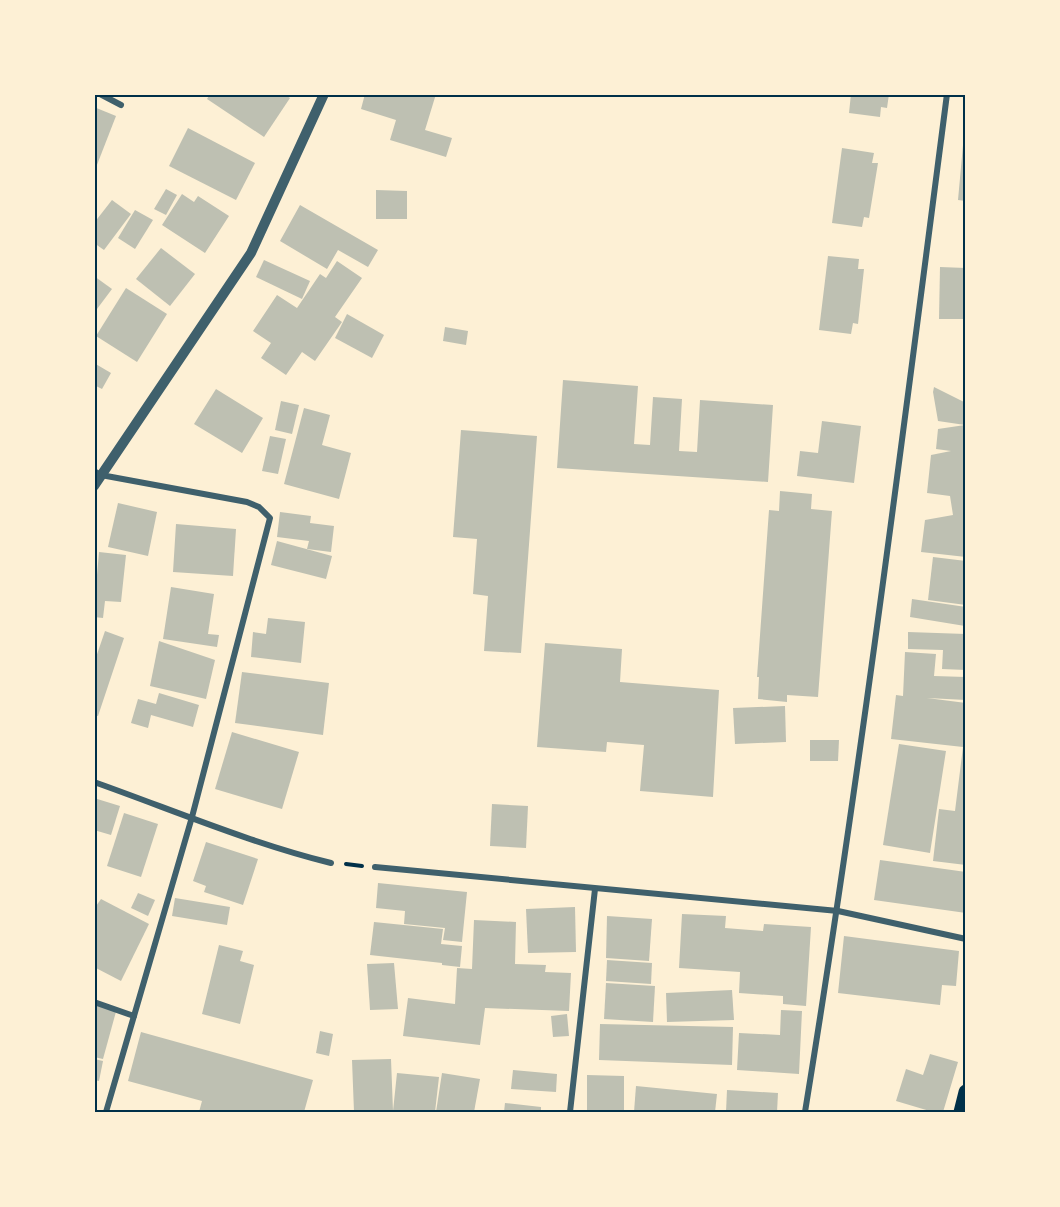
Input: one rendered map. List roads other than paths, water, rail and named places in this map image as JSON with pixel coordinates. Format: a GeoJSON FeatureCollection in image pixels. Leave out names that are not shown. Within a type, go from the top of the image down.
{"type":"FeatureCollection","features":[{"type":"Feature","properties":{"kind":"main road"},"geometry":{"type":"LineString","coordinates":[[961,1113],[966,1092]]}},
{"type":"Feature","properties":{"kind":"street"},"geometry":{"type":"LineString","coordinates":[[100,94],[121,105]]}},
{"type":"Feature","properties":{"kind":"street"},"geometry":{"type":"LineString","coordinates":[[94,486],[98,473],[251,252],[324,94]]}},
{"type":"Feature","properties":{"kind":"street"},"geometry":{"type":"LineString","coordinates":[[805,1113],[838,911],[947,94]]}},
{"type":"Feature","properties":{"kind":"street"},"geometry":{"type":"LineString","coordinates":[[98,473],[247,502],[260,507],[270,518],[192,816],[106,1113]]}},
{"type":"Feature","properties":{"kind":"street"},"geometry":{"type":"LineString","coordinates":[[94,782],[247,838],[291,853],[331,863]]}},
{"type":"Feature","properties":{"kind":"street"},"geometry":{"type":"LineString","coordinates":[[375,867],[838,911],[966,939]]}},
{"type":"Feature","properties":{"kind":"street"},"geometry":{"type":"LineString","coordinates":[[570,1113],[595,889]]}},
{"type":"Feature","properties":{"kind":"street"},"geometry":{"type":"LineString","coordinates":[[94,1002],[134,1016]]}}]}
